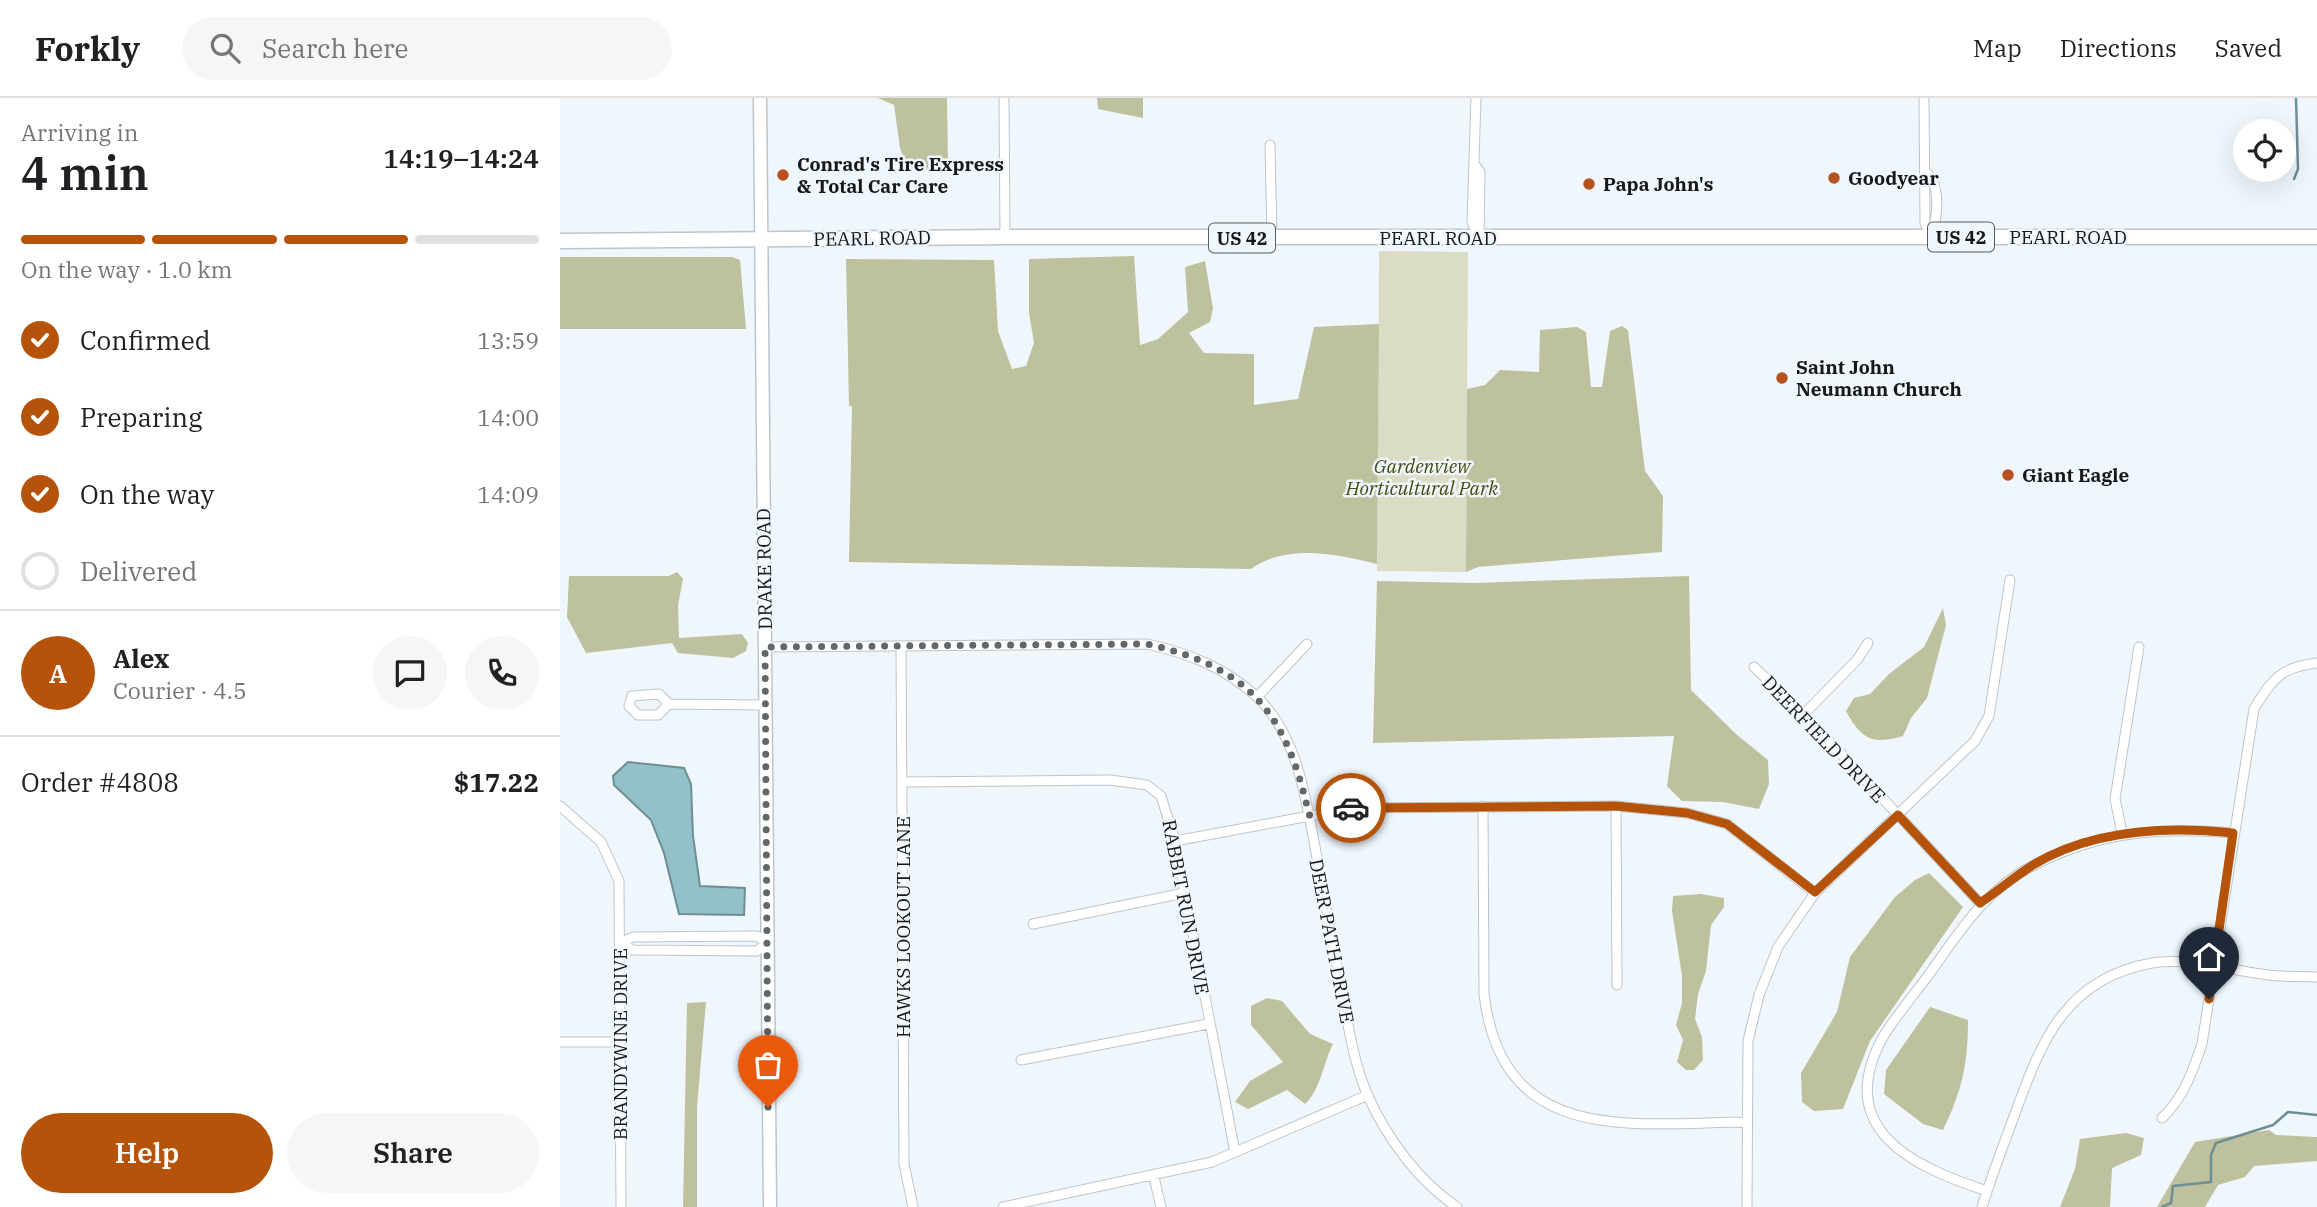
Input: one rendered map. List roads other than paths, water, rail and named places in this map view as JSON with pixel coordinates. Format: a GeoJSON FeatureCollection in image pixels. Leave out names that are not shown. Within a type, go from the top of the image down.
{"type":"FeatureCollection","features":[{"type":"Feature","properties":{"kind":"main road","name":"PEARL ROAD"},"geometry":{"type":"LineString","coordinates":[[560,240],[1005,237],[2317,237]]}},
{"type":"Feature","properties":{"kind":"street","name":"DRAKE ROAD"},"geometry":{"type":"LineString","coordinates":[[760,98],[770,1207]]}},
{"type":"Feature","properties":{"kind":"street"},"geometry":{"type":"LineString","coordinates":[[1004,98],[1005,237]]}},
{"type":"Feature","properties":{"kind":"street"},"geometry":{"type":"LineString","coordinates":[[1476,98],[1475,165],[1480,172],[1479,238]]}},
{"type":"Feature","properties":{"kind":"street"},"geometry":{"type":"LineString","coordinates":[[1924,98],[1927,112],[1926,172],[1931,176],[1935,191],[1936,223],[1931,237]]}},
{"type":"Feature","properties":{"kind":"street"},"geometry":{"type":"LineString","coordinates":[[1927,112],[1932,98]]}},
{"type":"Feature","properties":{"kind":"street"},"geometry":{"type":"LineString","coordinates":[[1270,145],[1272,238]]}},
{"type":"Feature","properties":{"kind":"street"},"geometry":{"type":"LineString","coordinates":[[1748,1207],[1748,1041],[1759,995],[1778,947],[1815,892],[1975,741],[1989,716],[2010,580]]}},
{"type":"Feature","properties":{"kind":"street"},"geometry":{"type":"LineString","coordinates":[[1804,714],[1857,660],[1868,643]]}},
{"type":"Feature","properties":{"kind":"street","name":"DEER PATH DRIVE"},"geometry":{"type":"LineString","coordinates":[[765,647],[1147,644],[1186,653],[1223,670],[1257,697],[1281,728],[1300,774],[1351,1039],[1368,1095],[1393,1141],[1419,1173],[1457,1207]]}},
{"type":"Feature","properties":{"kind":"street"},"geometry":{"type":"LineString","coordinates":[[1257,697],[1307,644]]}},
{"type":"Feature","properties":{"kind":"street","name":"HAWKS LOOKOUT LANE"},"geometry":{"type":"LineString","coordinates":[[901,646],[904,1164],[913,1207]]}},
{"type":"Feature","properties":{"kind":"street"},"geometry":{"type":"LineString","coordinates":[[2122,833],[2115,799],[2139,647]]}},
{"type":"Feature","properties":{"kind":"street"},"geometry":{"type":"LineString","coordinates":[[2162,1118],[2177,1104],[2191,1078],[2202,1044],[2254,709],[2270,682],[2291,667],[2317,663]]}},
{"type":"Feature","properties":{"kind":"street","name":"DEERFIELD DRIVE"},"geometry":{"type":"LineString","coordinates":[[1754,667],[1804,714],[1980,903]]}},
{"type":"Feature","properties":{"kind":"street"},"geometry":{"type":"LineString","coordinates":[[670,704],[765,705]]}},
{"type":"Feature","properties":{"kind":"street","name":"RABBIT RUN DRIVE"},"geometry":{"type":"LineString","coordinates":[[903,782],[1110,780],[1147,785],[1161,796],[1175,841],[1208,1024],[1235,1152]]}},
{"type":"Feature","properties":{"kind":"street","name":"BRANDYWINE DRIVE"},"geometry":{"type":"LineString","coordinates":[[560,806],[601,842],[619,881],[621,1207]]}},
{"type":"Feature","properties":{"kind":"street"},"geometry":{"type":"LineString","coordinates":[[1483,806],[1484,994],[1487,1022],[1515,1074],[1531,1092],[1553,1107],[1592,1121],[1746,1122]]}},
{"type":"Feature","properties":{"kind":"street"},"geometry":{"type":"LineString","coordinates":[[1175,841],[1353,808],[1616,806],[1687,813],[1727,824],[1815,892]]}},
{"type":"Feature","properties":{"kind":"street"},"geometry":{"type":"LineString","coordinates":[[1616,806],[1617,985]]}},
{"type":"Feature","properties":{"kind":"street"},"geometry":{"type":"LineString","coordinates":[[1987,1191],[1934,1173],[1901,1154],[1880,1131],[1868,1097],[1869,1071],[1883,1037],[1980,903],[2035,864],[2080,845],[2122,833],[2189,829],[2233,833]]}},
{"type":"Feature","properties":{"kind":"street"},"geometry":{"type":"LineString","coordinates":[[1033,924],[1184,892]]}},
{"type":"Feature","properties":{"kind":"street"},"geometry":{"type":"LineString","coordinates":[[757,936],[767,943],[757,951],[633,950],[620,943],[632,937],[757,936]]}},
{"type":"Feature","properties":{"kind":"street"},"geometry":{"type":"LineString","coordinates":[[1982,1207],[2033,1064],[2052,1025],[2077,997],[2103,979],[2152,963],[2214,967],[2270,975],[2317,976]]}},
{"type":"Feature","properties":{"kind":"street"},"geometry":{"type":"LineString","coordinates":[[1021,1060],[1208,1024]]}},
{"type":"Feature","properties":{"kind":"street"},"geometry":{"type":"LineString","coordinates":[[560,1042],[620,1042]]}},
{"type":"Feature","properties":{"kind":"street"},"geometry":{"type":"LineString","coordinates":[[1003,1207],[1041,1203],[1212,1162],[1368,1095]]}},
{"type":"Feature","properties":{"kind":"street"},"geometry":{"type":"LineString","coordinates":[[1154,1177],[1161,1207]]}},
{"type":"Feature","properties":{"kind":"water"},"geometry":{"type":"Polygon","coordinates":[[[628,762],[684,768],[691,784],[693,836],[700,886],[745,888],[744,915],[679,914],[664,853],[651,820],[614,785],[613,776],[628,762]]]}},
{"type":"Feature","properties":{"kind":"waterway"},"geometry":{"type":"LineString","coordinates":[[2296,98],[2296,174]]}},
{"type":"Feature","properties":{"kind":"waterway"},"geometry":{"type":"LineString","coordinates":[[2162,1207],[2171,1203],[2173,1186],[2211,1182],[2211,1155],[2216,1143],[2273,1125],[2288,1112],[2317,1115]]}},
{"type":"Feature","properties":{"kind":"place","name":"Conrad's Tire Express & Total Car Care"},"geometry":{"type":"Point","coordinates":[783,175]}},
{"type":"Feature","properties":{"kind":"place","name":"Goodyear"},"geometry":{"type":"Point","coordinates":[1834,178]}},
{"type":"Feature","properties":{"kind":"place","name":"Papa John's"},"geometry":{"type":"Point","coordinates":[1589,184]}},
{"type":"Feature","properties":{"kind":"place","name":"Saint John Neumann Church"},"geometry":{"type":"Point","coordinates":[1782,378]}},
{"type":"Feature","properties":{"kind":"place","name":"Giant Eagle"},"geometry":{"type":"Point","coordinates":[2008,475]}},
{"type":"Feature","properties":{"kind":"park label","name":"Gardenview Horticultural Park"},"geometry":{"type":"Point","coordinates":[1422,477]}}]}
